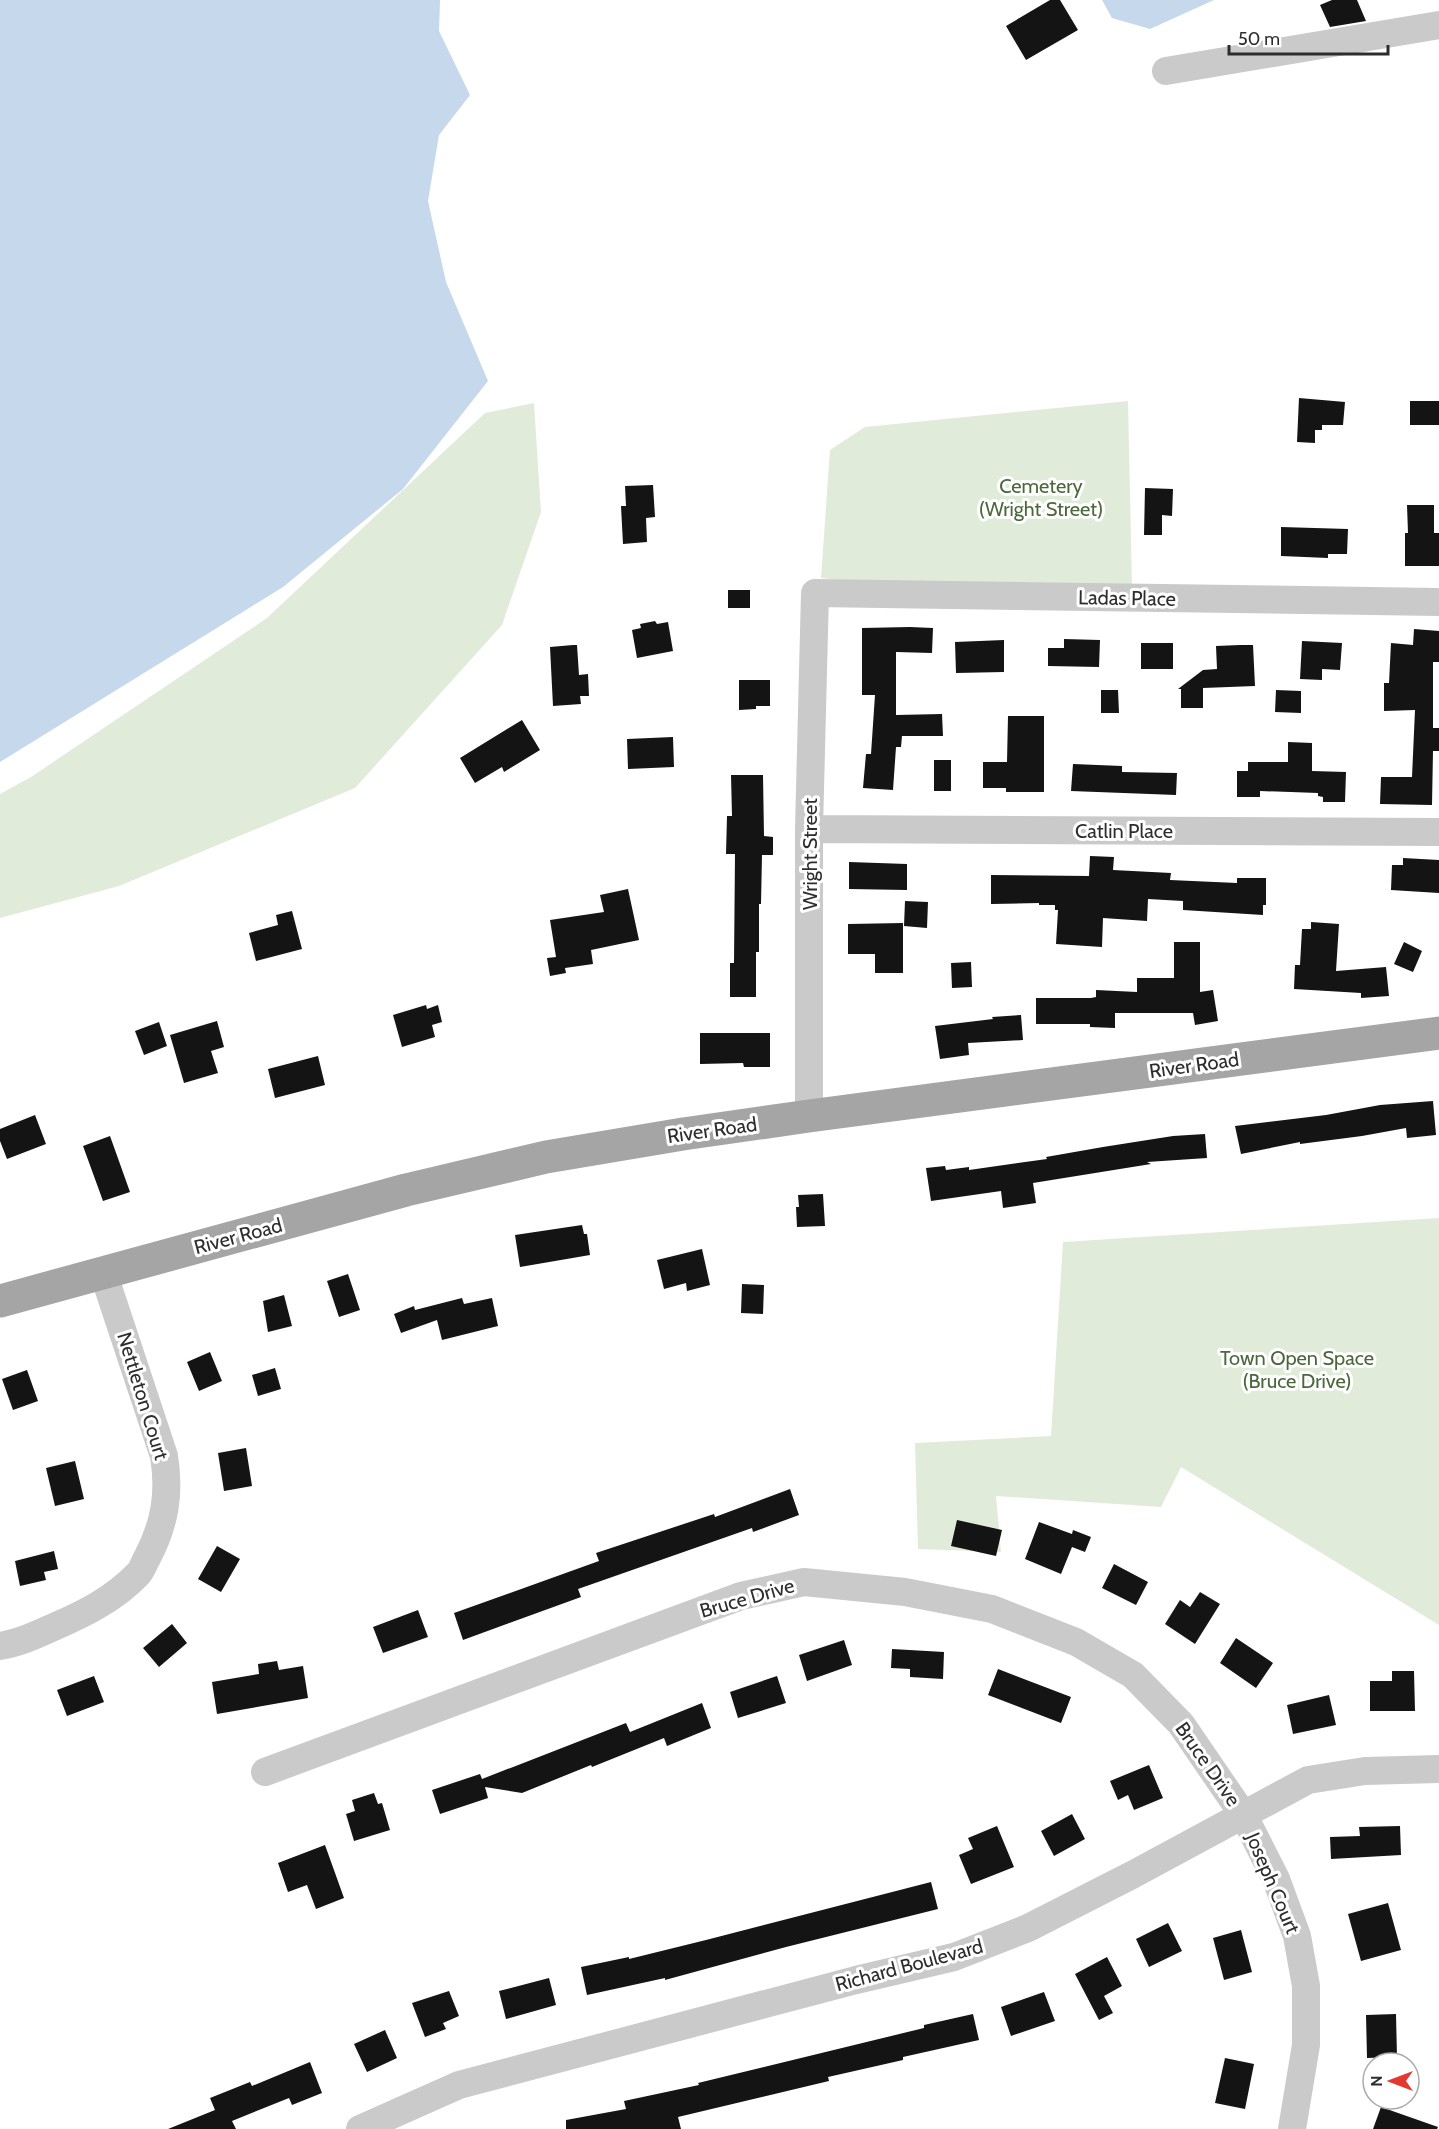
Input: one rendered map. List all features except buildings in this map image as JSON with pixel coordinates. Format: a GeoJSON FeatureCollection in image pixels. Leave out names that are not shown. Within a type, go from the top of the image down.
{"type":"FeatureCollection","features":[{"type":"Feature","properties":{"kind":"main road","name":"River Road"},"geometry":{"type":"LineString","coordinates":[[0,1301],[406,1190],[546,1156],[809,1116],[1439,1033]]}},
{"type":"Feature","properties":{"kind":"street"},"geometry":{"type":"LineString","coordinates":[[1166,71],[1439,25]]}},
{"type":"Feature","properties":{"kind":"street","name":"Ladas Place"},"geometry":{"type":"LineString","coordinates":[[815,593],[1439,602]]}},
{"type":"Feature","properties":{"kind":"street","name":"Wright Street"},"geometry":{"type":"LineString","coordinates":[[809,1116],[809,829],[815,593]]}},
{"type":"Feature","properties":{"kind":"street","name":"Catlin Place"},"geometry":{"type":"LineString","coordinates":[[809,829],[1439,832]]}},
{"type":"Feature","properties":{"kind":"street","name":"Nettleton Court"},"geometry":{"type":"LineString","coordinates":[[0,1646],[15,1644],[86,1613],[113,1596],[139,1573],[158,1538],[168,1479],[164,1456],[103,1272]]}},
{"type":"Feature","properties":{"kind":"street","name":"Bruce Drive"},"geometry":{"type":"LineString","coordinates":[[265,1772],[741,1596],[804,1582],[905,1592],[992,1609],[1076,1642],[1133,1675],[1181,1724],[1244,1816]]}},
{"type":"Feature","properties":{"kind":"street","name":"Richard Boulevard"},"geometry":{"type":"LineString","coordinates":[[360,2129],[459,2085],[856,1980],[954,1957],[1028,1928],[1244,1816],[1308,1780],[1365,1771],[1439,1769]]}},
{"type":"Feature","properties":{"kind":"street","name":"Joseph Court"},"geometry":{"type":"LineString","coordinates":[[1244,1816],[1276,1879],[1297,1936],[1306,1986],[1306,2045],[1292,2129]]}},
{"type":"Feature","properties":{"kind":"green space","name":"Cemetery (Wright Street)"},"geometry":{"type":"Polygon","coordinates":[[[1128,401],[1132,587],[863,583],[821,578],[830,450],[865,427],[1128,401]]]}},
{"type":"Feature","properties":{"kind":"green space"},"geometry":{"type":"Polygon","coordinates":[[[534,403],[541,512],[502,625],[355,788],[119,886],[0,918],[0,794],[31,777],[267,618],[485,413],[534,403]]]}},
{"type":"Feature","properties":{"kind":"green space","name":"Town Open Space (Bruce Drive)"},"geometry":{"type":"Polygon","coordinates":[[[1439,1218],[1439,1625],[1181,1467],[1161,1507],[996,1496],[1001,1552],[918,1549],[915,1443],[1051,1436],[1063,1242],[1439,1218]]]}},
{"type":"Feature","properties":{"kind":"water"},"geometry":{"type":"Polygon","coordinates":[[[0,0],[440,0],[439,31],[470,95],[439,135],[428,201],[446,282],[488,381],[403,489],[283,587],[0,762],[0,0]]]}},
{"type":"Feature","properties":{"kind":"water"},"geometry":{"type":"Polygon","coordinates":[[[1102,0],[1214,0],[1150,29],[1112,18],[1102,0]]]}}]}
